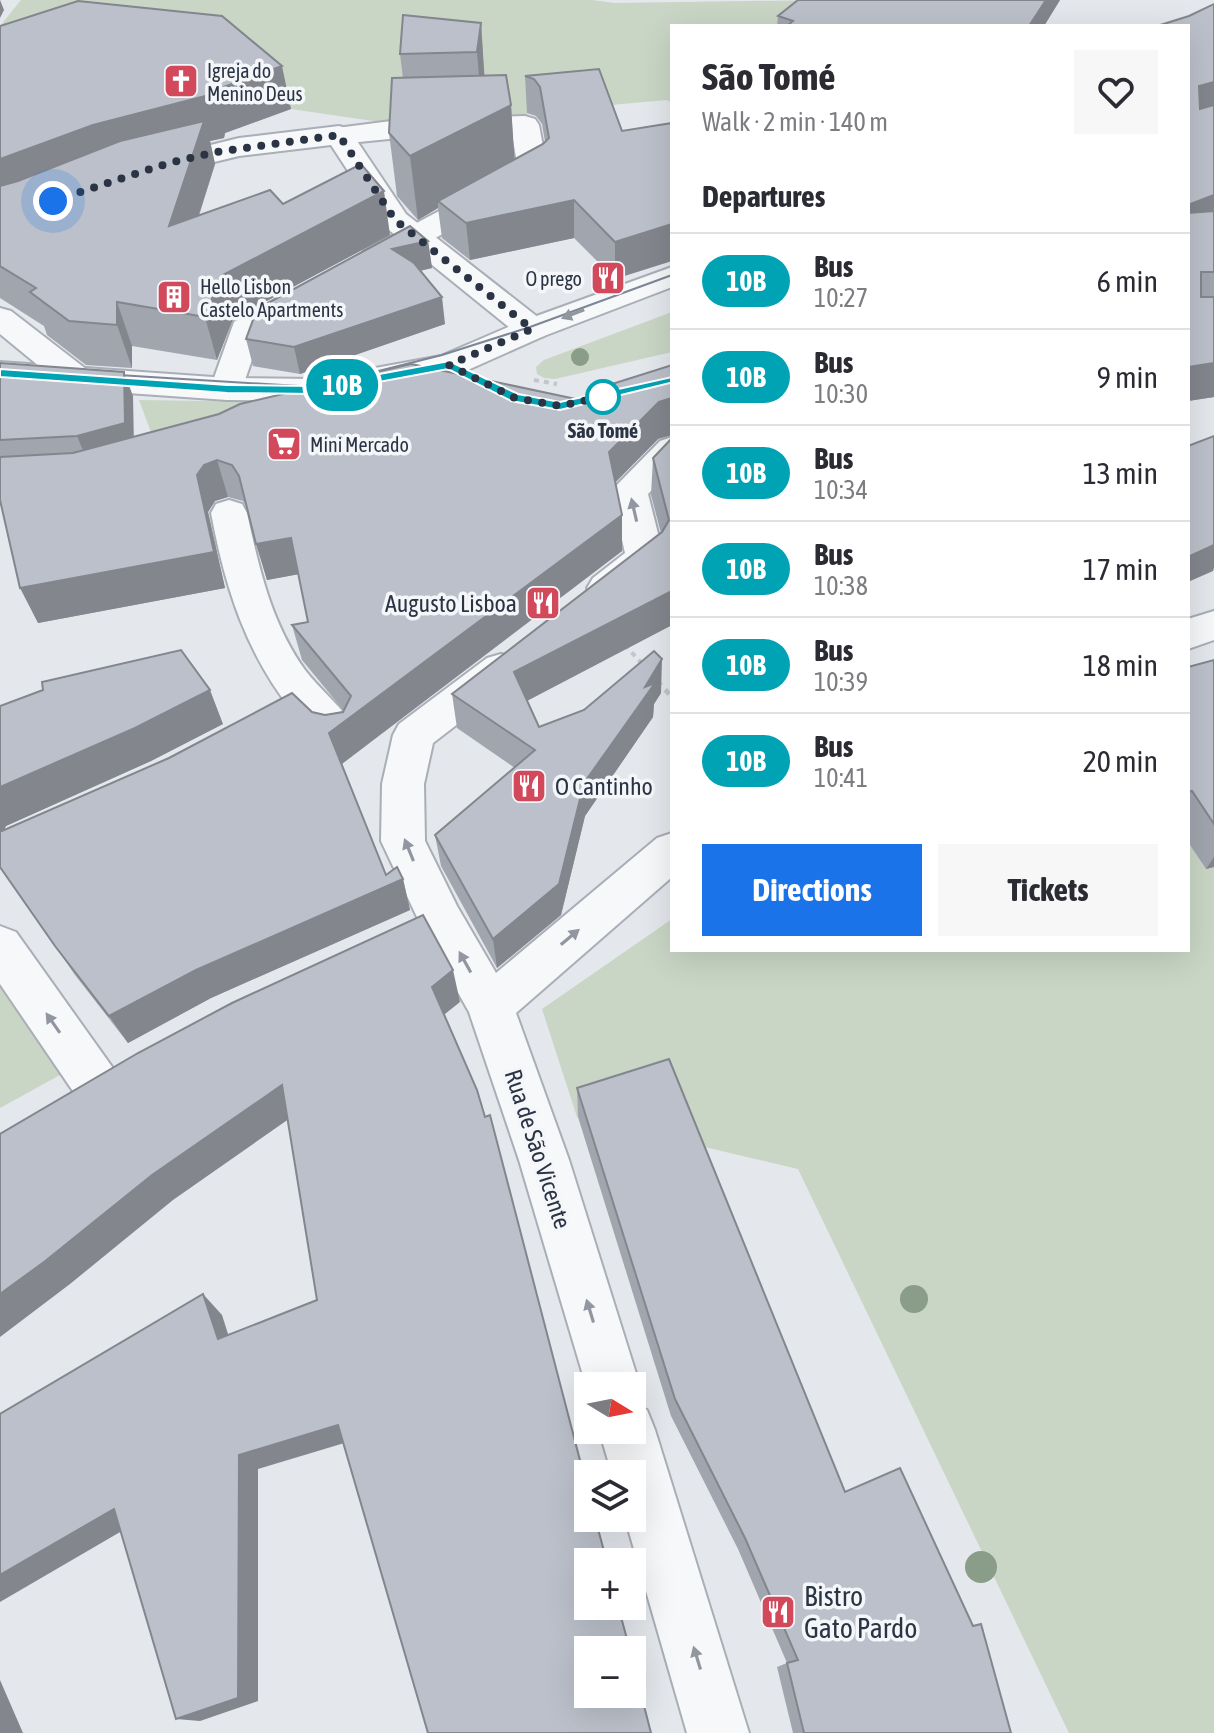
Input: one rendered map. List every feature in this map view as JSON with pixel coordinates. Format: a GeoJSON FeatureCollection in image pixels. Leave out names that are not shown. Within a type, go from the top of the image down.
{"type":"FeatureCollection","features":[{"type":"Feature","properties":{"kind":"street"},"geometry":{"type":"LineString","coordinates":[[125,177],[239,147],[399,129],[525,125],[533,173],[246,329],[227,389]]}},
{"type":"Feature","properties":{"kind":"street"},"geometry":{"type":"LineString","coordinates":[[339,135],[395,220],[532,329]]}},
{"type":"Feature","properties":{"kind":"street"},"geometry":{"type":"LineString","coordinates":[[0,373],[227,389],[315,390],[449,365],[532,329],[670,277]]}},
{"type":"Feature","properties":{"kind":"street"},"geometry":{"type":"LineString","coordinates":[[0,318],[74,377]]}},
{"type":"Feature","properties":{"kind":"street"},"geometry":{"type":"LineString","coordinates":[[449,365],[489,385]]}},
{"type":"Feature","properties":{"kind":"street"},"geometry":{"type":"LineString","coordinates":[[259,419],[315,390]]}},
{"type":"Feature","properties":{"kind":"street"},"geometry":{"type":"LineString","coordinates":[[581,607],[645,557],[629,491],[670,451]]}},
{"type":"Feature","properties":{"kind":"street"},"geometry":{"type":"LineString","coordinates":[[229,513],[252,611],[293,710],[336,732]]}},
{"type":"Feature","properties":{"kind":"street"},"geometry":{"type":"LineString","coordinates":[[1190,633],[1214,625]]}},
{"type":"Feature","properties":{"kind":"street","name":"Rua de São Vicente"},"geometry":{"type":"LineString","coordinates":[[526,650],[414,735],[403,784],[403,841],[420,930],[490,1006],[544,1160],[609,1372]]}},
{"type":"Feature","properties":{"kind":"street"},"geometry":{"type":"LineString","coordinates":[[490,1006],[670,853]]}},
{"type":"Feature","properties":{"kind":"street"},"geometry":{"type":"LineString","coordinates":[[0,946],[99,1086]]}},
{"type":"Feature","properties":{"kind":"street"},"geometry":{"type":"LineString","coordinates":[[631,1444],[718,1733]]}},
{"type":"Feature","properties":{"kind":"path"},"geometry":{"type":"LineString","coordinates":[[581,607],[670,695]]}},
{"type":"Feature","properties":{"kind":"green space"},"geometry":{"type":"Polygon","coordinates":[[[21,0],[592,0],[615,3],[823,0],[843,24],[670,24],[670,101],[535,112],[481,124],[407,126],[291,109],[224,52],[87,45],[0,26],[21,0]]]}},
{"type":"Feature","properties":{"kind":"green space"},"geometry":{"type":"Polygon","coordinates":[[[670,313],[670,352],[555,379],[537,374],[536,367],[544,360],[670,313]]]}},
{"type":"Feature","properties":{"kind":"green space"},"geometry":{"type":"Polygon","coordinates":[[[139,400],[273,402],[158,451],[139,400]]]}},
{"type":"Feature","properties":{"kind":"green space"},"geometry":{"type":"Polygon","coordinates":[[[1190,845],[1206,869],[1214,867],[1214,1733],[1069,1733],[798,1169],[577,1117],[542,1009],[670,920],[670,952],[1190,952],[1190,845]]]}},
{"type":"Feature","properties":{"kind":"green space"},"geometry":{"type":"Polygon","coordinates":[[[0,983],[60,1075],[0,1108],[0,983]]]}},
{"type":"Feature","properties":{"kind":"building"},"geometry":{"type":"Polygon","coordinates":[[[798,0],[1046,0],[1030,24],[789,24],[793,21],[778,16],[798,0]]]}},
{"type":"Feature","properties":{"kind":"building"},"geometry":{"type":"Polygon","coordinates":[[[78,1],[222,16],[282,66],[215,90],[213,94],[93,125],[0,159],[0,26],[78,1]]]}},
{"type":"Feature","properties":{"kind":"building"},"geometry":{"type":"Polygon","coordinates":[[[1214,4],[1214,82],[1199,86],[1200,109],[1214,105],[1214,195],[1190,204],[1190,24],[1163,24],[1214,4]]]}},
{"type":"Feature","properties":{"kind":"building"},"geometry":{"type":"Polygon","coordinates":[[[403,15],[481,23],[477,52],[400,54],[403,15]]]}},
{"type":"Feature","properties":{"kind":"building"},"geometry":{"type":"Polygon","coordinates":[[[599,69],[622,131],[670,123],[670,225],[615,242],[574,200],[466,223],[438,201],[549,138],[540,87],[534,79],[525,76],[599,69]]]}},
{"type":"Feature","properties":{"kind":"building"},"geometry":{"type":"Polygon","coordinates":[[[506,75],[511,105],[410,156],[389,133],[392,78],[506,75]]]}},
{"type":"Feature","properties":{"kind":"building"},"geometry":{"type":"Polygon","coordinates":[[[204,121],[169,226],[270,190],[283,204],[361,164],[384,191],[221,276],[205,317],[117,302],[117,325],[69,321],[30,292],[36,288],[0,266],[0,186],[120,141],[204,121]]]}},
{"type":"Feature","properties":{"kind":"building"},"geometry":{"type":"Polygon","coordinates":[[[1214,211],[1214,272],[1201,272],[1201,297],[1214,297],[1214,363],[1190,367],[1190,213],[1214,211]]]}},
{"type":"Feature","properties":{"kind":"building"},"geometry":{"type":"Polygon","coordinates":[[[410,226],[428,241],[392,249],[414,263],[442,297],[294,347],[246,339],[257,309],[410,226]]]}},
{"type":"Feature","properties":{"kind":"building"},"geometry":{"type":"Polygon","coordinates":[[[0,363],[124,372],[125,423],[77,436],[0,440],[0,363]]]}},
{"type":"Feature","properties":{"kind":"building"},"geometry":{"type":"Polygon","coordinates":[[[411,364],[585,401],[609,385],[670,366],[670,399],[659,402],[609,452],[622,515],[329,733],[386,875],[397,867],[403,879],[196,970],[109,1016],[0,867],[0,831],[169,758],[292,693],[312,712],[325,715],[343,712],[351,696],[292,625],[308,622],[291,538],[256,544],[239,476],[232,465],[217,460],[204,465],[197,475],[214,552],[20,588],[0,500],[0,457],[73,453],[219,414],[240,404],[411,364]]]}},
{"type":"Feature","properties":{"kind":"building"},"geometry":{"type":"Polygon","coordinates":[[[1214,436],[1214,545],[1190,556],[1190,445],[1214,436]]]}},
{"type":"Feature","properties":{"kind":"building"},"geometry":{"type":"Polygon","coordinates":[[[670,440],[670,592],[514,672],[539,727],[584,710],[654,651],[662,659],[645,687],[655,683],[584,783],[559,884],[493,939],[435,835],[535,750],[452,694],[662,532],[669,520],[653,458],[670,440]]]}},
{"type":"Feature","properties":{"kind":"building"},"geometry":{"type":"Polygon","coordinates":[[[181,650],[210,690],[135,728],[0,787],[0,706],[43,690],[42,682],[181,650]]]}},
{"type":"Feature","properties":{"kind":"building"},"geometry":{"type":"Polygon","coordinates":[[[1214,660],[1214,824],[1190,792],[1190,666],[1214,660]]]}},
{"type":"Feature","properties":{"kind":"building"},"geometry":{"type":"Polygon","coordinates":[[[423,915],[453,970],[432,987],[477,1090],[485,1117],[490,1115],[580,1460],[574,1460],[574,1532],[599,1532],[603,1548],[574,1548],[574,1620],[622,1620],[626,1636],[574,1636],[574,1708],[645,1708],[651,1733],[428,1733],[338,1425],[239,1455],[238,1698],[176,1719],[114,1509],[0,1575],[0,1414],[203,1294],[218,1339],[317,1300],[282,1085],[152,1175],[0,1294],[0,1134],[138,1053],[232,1003],[423,915]]]}},
{"type":"Feature","properties":{"kind":"building"},"geometry":{"type":"Polygon","coordinates":[[[669,1059],[845,1492],[900,1468],[973,1626],[981,1624],[1011,1733],[804,1733],[787,1663],[798,1660],[745,1538],[675,1399],[577,1088],[669,1059]]]}},
{"type":"Feature","properties":{"kind":"tram line"},"geometry":{"type":"LineString","coordinates":[[102,374],[315,387],[442,355],[530,327],[670,276]]}},
{"type":"Feature","properties":{"kind":"bus line","name":"10B"},"geometry":{"type":"LineString","coordinates":[[0,373],[227,389],[315,390],[449,365],[515,398],[560,406],[670,381]]}},
{"type":"Feature","properties":{"kind":"place","name":"Igreja do Menino Deus"},"geometry":{"type":"Point","coordinates":[181,81]}},
{"type":"Feature","properties":{"kind":"place","name":"O prego"},"geometry":{"type":"Point","coordinates":[608,278]}},
{"type":"Feature","properties":{"kind":"place","name":"Hello Lisbon Castelo Apartments"},"geometry":{"type":"Point","coordinates":[174,297]}},
{"type":"Feature","properties":{"kind":"place","name":"São Tomé"},"geometry":{"type":"Point","coordinates":[603,397]}},
{"type":"Feature","properties":{"kind":"place","name":"Mini Mercado"},"geometry":{"type":"Point","coordinates":[284,444]}},
{"type":"Feature","properties":{"kind":"place","name":"Augusto Lisboa"},"geometry":{"type":"Point","coordinates":[543,603]}},
{"type":"Feature","properties":{"kind":"place","name":"O Cantinho"},"geometry":{"type":"Point","coordinates":[529,786]}},
{"type":"Feature","properties":{"kind":"place","name":"Bistro Gato Pardo"},"geometry":{"type":"Point","coordinates":[778,1612]}},
{"type":"Feature","properties":{"kind":"route"},"geometry":{"type":"LineString","coordinates":[[53,201],[169,163],[216,152],[339,135],[395,220],[532,329],[449,365],[515,398],[560,406],[615,394],[603,397]]}}]}
